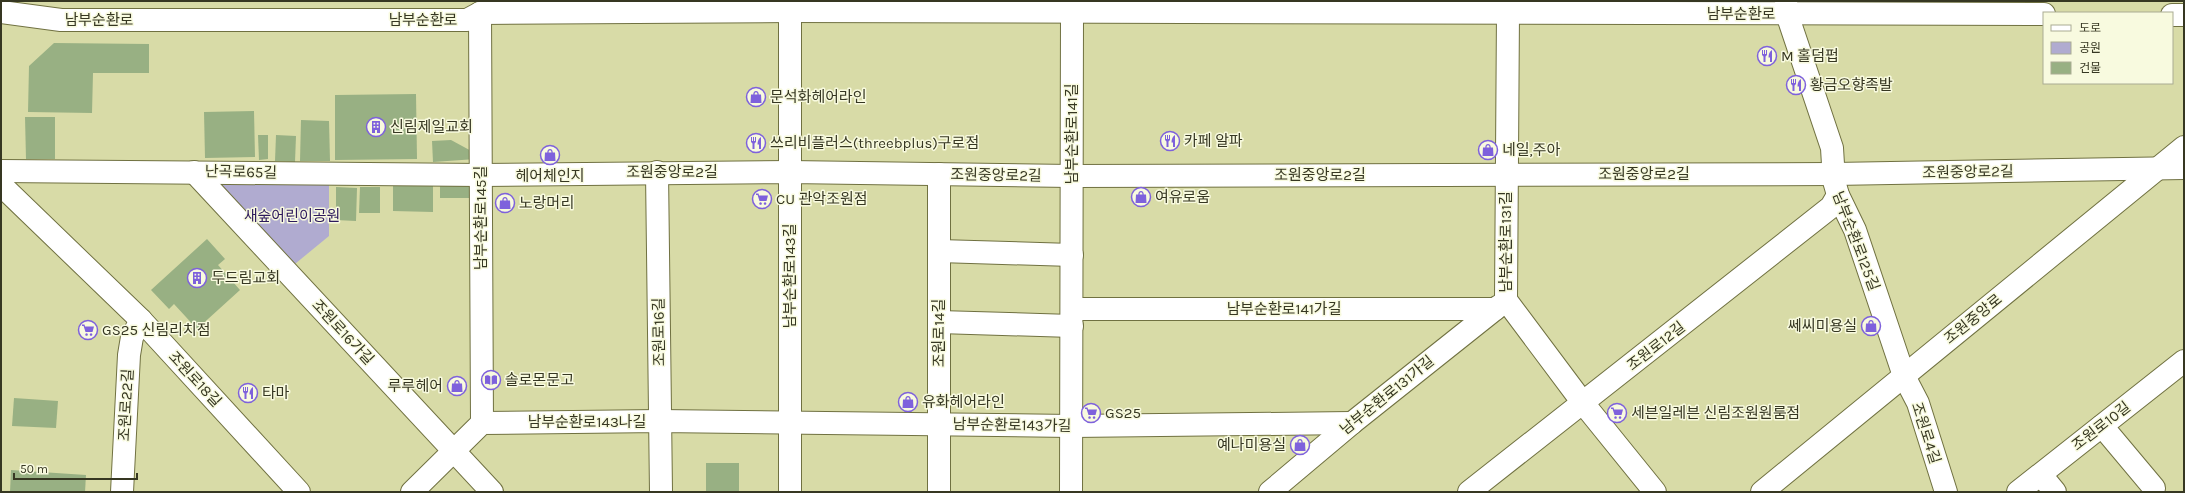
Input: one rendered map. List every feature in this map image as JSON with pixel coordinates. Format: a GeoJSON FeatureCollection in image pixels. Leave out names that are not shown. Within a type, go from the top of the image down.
{"type":"FeatureCollection","features":[{"type":"Feature","properties":{"kind":"street","name":"남부순환로"},"geometry":{"type":"LineString","coordinates":[[2,12],[61,20],[467,20],[480,13],[790,6],[1071,7],[1508,12],[1786,7],[2043,14]]}},
{"type":"Feature","properties":{"kind":"street","name":"남부순환로143길"},"geometry":{"type":"LineString","coordinates":[[790,6],[790,492]]}},
{"type":"Feature","properties":{"kind":"street","name":"남부순환로141길"},"geometry":{"type":"LineString","coordinates":[[1071,7],[1071,492]]}},
{"type":"Feature","properties":{"kind":"street","name":"남부순환로125길"},"geometry":{"type":"LineString","coordinates":[[1786,7],[1832,148],[1836,185],[1855,230],[1904,376]]}},
{"type":"Feature","properties":{"kind":"street","name":"남부순환로131길"},"geometry":{"type":"LineString","coordinates":[[1508,12],[1506,174],[1500,305],[1583,403],[1655,492]]}},
{"type":"Feature","properties":{"kind":"street","name":"남부순환로145길"},"geometry":{"type":"LineString","coordinates":[[480,13],[482,423]]}},
{"type":"Feature","properties":{"kind":"street"},"geometry":{"type":"LineString","coordinates":[[2173,15],[2184,15]]}},
{"type":"Feature","properties":{"kind":"street","name":"조원중앙로"},"geometry":{"type":"LineString","coordinates":[[1762,492],[2184,147]]}},
{"type":"Feature","properties":{"kind":"street","name":"조원중앙로2길"},"geometry":{"type":"LineString","coordinates":[[481,175],[657,172],[790,172],[1072,176],[1506,174],[1836,185],[2158,168],[2184,168]]}},
{"type":"Feature","properties":{"kind":"street","name":"난곡로65길"},"geometry":{"type":"LineString","coordinates":[[1,171],[481,175]]}},
{"type":"Feature","properties":{"kind":"street","name":"조원로16가길"},"geometry":{"type":"LineString","coordinates":[[194,172],[492,492]]}},
{"type":"Feature","properties":{"kind":"street","name":"조원로16길"},"geometry":{"type":"LineString","coordinates":[[657,172],[661,492]]}},
{"type":"Feature","properties":{"kind":"street","name":"조원로14길"},"geometry":{"type":"LineString","coordinates":[[939,174],[939,492]]}},
{"type":"Feature","properties":{"kind":"street","name":"조원로18길"},"geometry":{"type":"LineString","coordinates":[[1,185],[141,320],[299,492]]}},
{"type":"Feature","properties":{"kind":"street","name":"조원로12길"},"geometry":{"type":"LineString","coordinates":[[1469,492],[1832,208],[1836,185]]}},
{"type":"Feature","properties":{"kind":"street"},"geometry":{"type":"LineString","coordinates":[[939,251],[1072,255]]}},
{"type":"Feature","properties":{"kind":"street","name":"남부순환로141가길"},"geometry":{"type":"LineString","coordinates":[[1072,317],[1500,305]]}},
{"type":"Feature","properties":{"kind":"street","name":"남부순환로131가길"},"geometry":{"type":"LineString","coordinates":[[1270,492],[1352,423],[1500,305]]}},
{"type":"Feature","properties":{"kind":"street"},"geometry":{"type":"LineString","coordinates":[[939,322],[1072,317]]}},
{"type":"Feature","properties":{"kind":"street","name":"조원로22길"},"geometry":{"type":"LineString","coordinates":[[122,492],[129,355],[132,338],[141,320]]}},
{"type":"Feature","properties":{"kind":"street","name":"조원로10길"},"geometry":{"type":"LineString","coordinates":[[2018,492],[2184,361]]}},
{"type":"Feature","properties":{"kind":"street","name":"조원로4길"},"geometry":{"type":"LineString","coordinates":[[1904,376],[1918,403],[1946,492]]}},
{"type":"Feature","properties":{"kind":"street","name":"남부순환로143나길"},"geometry":{"type":"LineString","coordinates":[[482,423],[660,421],[791,424]]}},
{"type":"Feature","properties":{"kind":"street"},"geometry":{"type":"LineString","coordinates":[[412,492],[455,452],[482,423]]}},
{"type":"Feature","properties":{"kind":"street","name":"남부순환로143가길"},"geometry":{"type":"LineString","coordinates":[[791,424],[1072,426],[1352,423]]}},
{"type":"Feature","properties":{"kind":"street"},"geometry":{"type":"LineString","coordinates":[[2102,426],[2154,488]]}},
{"type":"Feature","properties":{"kind":"street"},"geometry":{"type":"LineString","coordinates":[[2041,475],[2055,492]]}},
{"type":"Feature","properties":{"kind":"green space","name":"새숲어린이공원"},"geometry":{"type":"Polygon","coordinates":[[[204,176],[329,179],[329,236],[290,268],[204,176]]]}},
{"type":"Feature","properties":{"kind":"building"},"geometry":{"type":"Polygon","coordinates":[[[54,43],[149,44],[149,73],[93,73],[92,113],[28,112],[29,66],[54,43]]]}},
{"type":"Feature","properties":{"kind":"building","name":"신림제일교회"},"geometry":{"type":"Polygon","coordinates":[[[416,94],[417,159],[335,160],[335,95],[416,94]]]}},
{"type":"Feature","properties":{"kind":"building"},"geometry":{"type":"Polygon","coordinates":[[[254,111],[255,157],[205,158],[204,112],[254,111]]]}},
{"type":"Feature","properties":{"kind":"building"},"geometry":{"type":"Polygon","coordinates":[[[25,117],[55,117],[55,159],[26,159],[25,117]]]}},
{"type":"Feature","properties":{"kind":"building"},"geometry":{"type":"Polygon","coordinates":[[[301,120],[329,121],[330,161],[300,161],[301,120]]]}},
{"type":"Feature","properties":{"kind":"building"},"geometry":{"type":"Polygon","coordinates":[[[258,135],[268,135],[268,159],[259,160],[258,135]]]}},
{"type":"Feature","properties":{"kind":"building"},"geometry":{"type":"Polygon","coordinates":[[[276,135],[296,136],[295,162],[275,161],[276,135]]]}},
{"type":"Feature","properties":{"kind":"building"},"geometry":{"type":"Polygon","coordinates":[[[451,140],[475,153],[476,159],[433,162],[432,141],[451,140]]]}},
{"type":"Feature","properties":{"kind":"building"},"geometry":{"type":"Polygon","coordinates":[[[474,185],[474,198],[440,198],[440,186],[474,185]]]}},
{"type":"Feature","properties":{"kind":"building"},"geometry":{"type":"Polygon","coordinates":[[[393,186],[433,186],[433,212],[393,211],[393,186]]]}},
{"type":"Feature","properties":{"kind":"building"},"geometry":{"type":"Polygon","coordinates":[[[336,187],[357,188],[356,221],[336,220],[336,187]]]}},
{"type":"Feature","properties":{"kind":"building"},"geometry":{"type":"Polygon","coordinates":[[[360,187],[380,187],[380,213],[359,213],[360,187]]]}},
{"type":"Feature","properties":{"kind":"building","name":"두드림교회"},"geometry":{"type":"Polygon","coordinates":[[[207,239],[225,259],[218,265],[240,290],[197,329],[174,304],[169,309],[151,290],[207,239]]]}},
{"type":"Feature","properties":{"kind":"building"},"geometry":{"type":"Polygon","coordinates":[[[14,398],[58,401],[56,428],[12,426],[14,398]]]}},
{"type":"Feature","properties":{"kind":"building"},"geometry":{"type":"Polygon","coordinates":[[[706,463],[739,463],[739,492],[706,492],[706,463]]]}},
{"type":"Feature","properties":{"kind":"building"},"geometry":{"type":"Polygon","coordinates":[[[11,470],[86,475],[85,492],[10,492],[11,470]]]}},
{"type":"Feature","properties":{"kind":"place","name":"M 홀덤펍"},"geometry":{"type":"Point","coordinates":[1767,56]}},
{"type":"Feature","properties":{"kind":"place","name":"황금오향족발"},"geometry":{"type":"Point","coordinates":[1796,85]}},
{"type":"Feature","properties":{"kind":"place","name":"문석화헤어라인"},"geometry":{"type":"Point","coordinates":[756,97]}},
{"type":"Feature","properties":{"kind":"place","name":"신림제일교회"},"geometry":{"type":"Point","coordinates":[376,127]}},
{"type":"Feature","properties":{"kind":"place","name":"카페 알파"},"geometry":{"type":"Point","coordinates":[1170,141]}},
{"type":"Feature","properties":{"kind":"place","name":"쓰리비플러스(threebplus)구로점"},"geometry":{"type":"Point","coordinates":[756,143]}},
{"type":"Feature","properties":{"kind":"place","name":"네일,주아"},"geometry":{"type":"Point","coordinates":[1488,150]}},
{"type":"Feature","properties":{"kind":"place","name":"헤어체인지"},"geometry":{"type":"Point","coordinates":[550,155]}},
{"type":"Feature","properties":{"kind":"place","name":"여유로움"},"geometry":{"type":"Point","coordinates":[1141,197]}},
{"type":"Feature","properties":{"kind":"place","name":"CU 관악조원점"},"geometry":{"type":"Point","coordinates":[762,199]}},
{"type":"Feature","properties":{"kind":"place","name":"노랑머리"},"geometry":{"type":"Point","coordinates":[505,203]}},
{"type":"Feature","properties":{"kind":"place","name":"두드림교회"},"geometry":{"type":"Point","coordinates":[197,278]}},
{"type":"Feature","properties":{"kind":"place","name":"쎄씨미용실"},"geometry":{"type":"Point","coordinates":[1871,326]}},
{"type":"Feature","properties":{"kind":"place","name":"GS25 신림리치점"},"geometry":{"type":"Point","coordinates":[88,330]}},
{"type":"Feature","properties":{"kind":"place","name":"솔로몬문고"},"geometry":{"type":"Point","coordinates":[491,380]}},
{"type":"Feature","properties":{"kind":"place","name":"루루헤어"},"geometry":{"type":"Point","coordinates":[457,386]}},
{"type":"Feature","properties":{"kind":"place","name":"타마"},"geometry":{"type":"Point","coordinates":[248,393]}},
{"type":"Feature","properties":{"kind":"place","name":"유화헤어라인"},"geometry":{"type":"Point","coordinates":[908,402]}},
{"type":"Feature","properties":{"kind":"place","name":"GS25"},"geometry":{"type":"Point","coordinates":[1091,413]}},
{"type":"Feature","properties":{"kind":"place","name":"세븐일레븐 신림조원원룸점"},"geometry":{"type":"Point","coordinates":[1617,413]}},
{"type":"Feature","properties":{"kind":"place","name":"예나미용실"},"geometry":{"type":"Point","coordinates":[1300,445]}}]}
